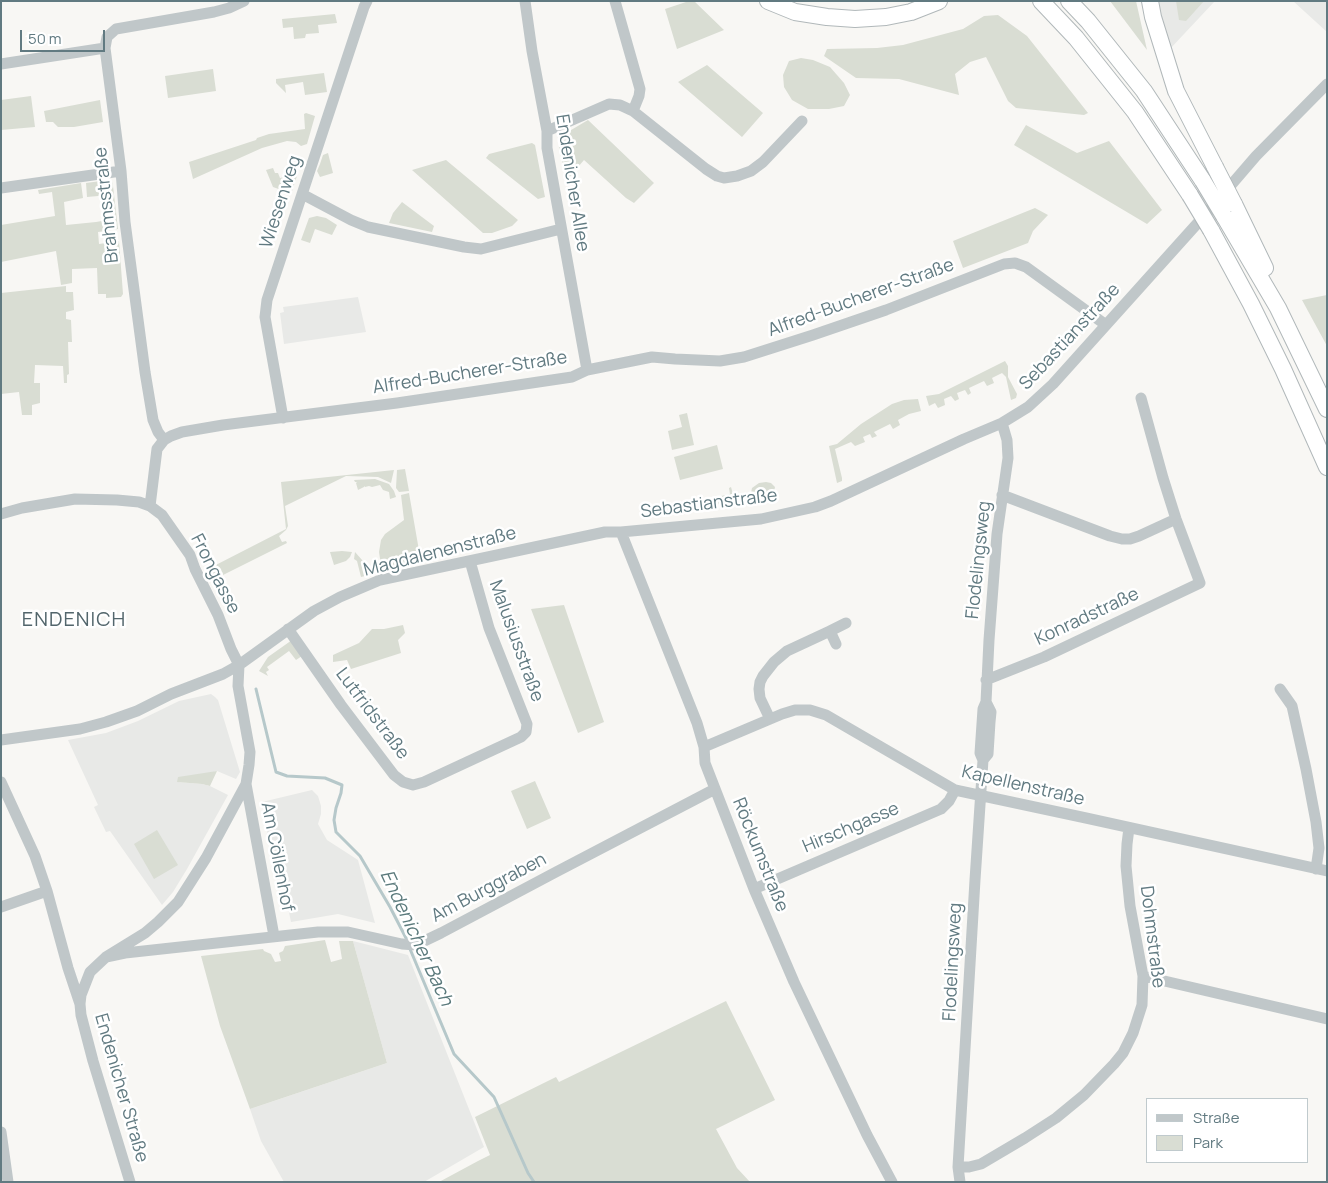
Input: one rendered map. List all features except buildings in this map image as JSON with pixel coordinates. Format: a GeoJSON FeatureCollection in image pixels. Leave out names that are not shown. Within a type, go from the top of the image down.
{"type":"FeatureCollection","features":[{"type":"Feature","properties":{"kind":"highway"},"geometry":{"type":"LineString","coordinates":[[768,1],[794,12],[828,17],[855,18],[886,17],[912,12],[939,1]]}},
{"type":"Feature","properties":{"kind":"highway"},"geometry":{"type":"LineString","coordinates":[[1041,1],[1076,38],[1135,112],[1190,195],[1251,304],[1327,467]]}},
{"type":"Feature","properties":{"kind":"highway"},"geometry":{"type":"LineString","coordinates":[[1069,1],[1088,20],[1144,91],[1203,181],[1229,210]]}},
{"type":"Feature","properties":{"kind":"highway"},"geometry":{"type":"LineString","coordinates":[[1150,1],[1153,17],[1176,91],[1215,167],[1229,210],[1327,409]]}},
{"type":"Feature","properties":{"kind":"street"},"geometry":{"type":"LineString","coordinates":[[1,64],[105,48],[107,37],[116,29],[214,12],[244,1]]}},
{"type":"Feature","properties":{"kind":"street","name":"Endenicher Allee"},"geometry":{"type":"LineString","coordinates":[[525,1],[547,131],[547,148],[587,370]]}},
{"type":"Feature","properties":{"kind":"street"},"geometry":{"type":"LineString","coordinates":[[615,1],[640,89],[633,111]]}},
{"type":"Feature","properties":{"kind":"street","name":"Wiesenweg"},"geometry":{"type":"LineString","coordinates":[[283,418],[265,318],[267,300],[365,3]]}},
{"type":"Feature","properties":{"kind":"street","name":"Brahmsstraße"},"geometry":{"type":"LineString","coordinates":[[105,48],[145,372],[153,420],[164,440]]}},
{"type":"Feature","properties":{"kind":"street","name":"Sebastianstraße"},"geometry":{"type":"LineString","coordinates":[[621,532],[761,519],[815,507],[1002,423],[1028,407],[1047,390],[1256,156],[1327,84]]}},
{"type":"Feature","properties":{"kind":"street"},"geometry":{"type":"LineString","coordinates":[[547,131],[608,104],[620,105],[633,111],[706,169],[724,178],[751,171],[763,162],[802,122]]}},
{"type":"Feature","properties":{"kind":"street"},"geometry":{"type":"LineString","coordinates":[[1,188],[121,171]]}},
{"type":"Feature","properties":{"kind":"street"},"geometry":{"type":"LineString","coordinates":[[302,194],[368,227],[464,247],[481,249],[561,229]]}},
{"type":"Feature","properties":{"kind":"street","name":"Alfred-Bucherer-Straße"},"geometry":{"type":"LineString","coordinates":[[164,440],[182,432],[215,426],[397,403],[572,377],[587,370],[652,357],[720,361],[744,357],[877,313],[1004,264],[1016,263],[1026,267],[1106,325]]}},
{"type":"Feature","properties":{"kind":"street"},"geometry":{"type":"LineString","coordinates":[[1002,496],[1122,539],[1139,536],[1176,519],[1141,398]]}},
{"type":"Feature","properties":{"kind":"street","name":"Flodelingsweg"},"geometry":{"type":"LineString","coordinates":[[960,1182],[958,1167],[980,795],[983,760],[988,754],[990,722],[990,712],[986,702],[986,680],[997,534],[1008,448],[1002,423]]}},
{"type":"Feature","properties":{"kind":"street"},"geometry":{"type":"LineString","coordinates":[[1,514],[22,508],[75,499],[139,502],[150,506],[157,449],[164,440]]}},
{"type":"Feature","properties":{"kind":"street","name":"Frongasse"},"geometry":{"type":"LineString","coordinates":[[150,506],[162,515],[190,555],[239,665]]}},
{"type":"Feature","properties":{"kind":"street","name":"Konradstraße"},"geometry":{"type":"LineString","coordinates":[[986,680],[1044,657],[1200,583],[1176,519]]}},
{"type":"Feature","properties":{"kind":"street","name":"Magdalenenstraße"},"geometry":{"type":"LineString","coordinates":[[1,740],[80,729],[137,711],[171,694],[223,674],[239,665],[314,611],[340,597],[380,580],[605,532],[621,532]]}},
{"type":"Feature","properties":{"kind":"street","name":"Röckumstraße"},"geometry":{"type":"LineString","coordinates":[[621,532],[697,723],[704,747],[705,763],[754,889],[794,982],[867,1135],[892,1182]]}},
{"type":"Feature","properties":{"kind":"street","name":"Malusiusstraße"},"geometry":{"type":"LineString","coordinates":[[470,561],[490,628],[527,724],[526,732]]}},
{"type":"Feature","properties":{"kind":"street"},"geometry":{"type":"LineString","coordinates":[[770,719],[760,698],[759,689],[763,676],[774,662],[787,651],[846,623]]}},
{"type":"Feature","properties":{"kind":"street","name":"Lutfridstraße"},"geometry":{"type":"LineString","coordinates":[[288,629],[346,712],[394,774],[403,782],[413,786],[424,782],[521,737],[526,732]]}},
{"type":"Feature","properties":{"kind":"street"},"geometry":{"type":"LineString","coordinates":[[830,631],[836,644]]}},
{"type":"Feature","properties":{"kind":"street"},"geometry":{"type":"LineString","coordinates":[[68,968],[76,971],[90,972],[106,957],[145,933],[178,902],[206,858],[246,784],[249,769],[250,752],[238,686],[239,665]]}},
{"type":"Feature","properties":{"kind":"street"},"geometry":{"type":"LineString","coordinates":[[1280,688],[1292,706],[1316,822],[1321,870]]}},
{"type":"Feature","properties":{"kind":"street","name":"Kapellenstraße"},"geometry":{"type":"LineString","coordinates":[[704,747],[795,710],[810,710],[826,715],[955,790],[1321,870]]}},
{"type":"Feature","properties":{"kind":"street","name":"Endenicher Straße"},"geometry":{"type":"LineString","coordinates":[[1,782],[35,856],[80,1004]]}},
{"type":"Feature","properties":{"kind":"street","name":"Am Cöllenhof"},"geometry":{"type":"LineString","coordinates":[[246,784],[274,936]]}},
{"type":"Feature","properties":{"kind":"street","name":"Am Burggraben"},"geometry":{"type":"LineString","coordinates":[[106,957],[125,953],[318,932],[348,932],[402,944],[416,945],[441,934],[714,789]]}},
{"type":"Feature","properties":{"kind":"street","name":"Hirschgasse"},"geometry":{"type":"LineString","coordinates":[[754,889],[941,809],[955,790]]}},
{"type":"Feature","properties":{"kind":"street","name":"Dohmstraße"},"geometry":{"type":"LineString","coordinates":[[958,1167],[981,1164],[1033,1134],[1072,1106],[1102,1078],[1123,1053],[1134,1033],[1142,1005],[1143,976],[1130,906],[1126,866],[1129,828]]}},
{"type":"Feature","properties":{"kind":"street"},"geometry":{"type":"LineString","coordinates":[[1,907],[47,891]]}},
{"type":"Feature","properties":{"kind":"street","name":"Endenicher Straße"},"geometry":{"type":"LineString","coordinates":[[90,972],[81,995],[80,1015],[130,1182]]}},
{"type":"Feature","properties":{"kind":"street"},"geometry":{"type":"LineString","coordinates":[[1143,976],[1327,1020]]}},
{"type":"Feature","properties":{"kind":"street"},"geometry":{"type":"LineString","coordinates":[[1,1132],[8,1182]]}},
{"type":"Feature","properties":{"kind":"street","name":"Flodelingsweg"},"geometry":{"type":"LineString","coordinates":[[954,1182],[958,1167]]}},
{"type":"Feature","properties":{"kind":"shaded area"},"geometry":{"type":"Polygon","coordinates":[[[1158,1],[1215,1],[1169,50],[1158,1]]]}},
{"type":"Feature","properties":{"kind":"shaded area"},"geometry":{"type":"Polygon","coordinates":[[[1293,1],[1327,1],[1327,32],[1293,1]]]}},
{"type":"Feature","properties":{"kind":"shaded area"},"geometry":{"type":"Polygon","coordinates":[[[358,297],[366,332],[284,344],[280,313],[284,312],[283,307],[358,297]]]}},
{"type":"Feature","properties":{"kind":"shaded area"},"geometry":{"type":"Polygon","coordinates":[[[211,694],[218,700],[240,772],[236,779],[217,771],[178,782],[210,786],[228,795],[187,869],[173,892],[162,905],[110,831],[106,832],[94,807],[98,805],[68,740],[106,733],[138,721],[179,701],[211,694]]]}},
{"type":"Feature","properties":{"kind":"shaded area"},"geometry":{"type":"Polygon","coordinates":[[[312,790],[318,796],[321,806],[318,824],[327,840],[358,860],[375,923],[338,914],[291,922],[281,874],[275,875],[262,802],[312,790]]]}},
{"type":"Feature","properties":{"kind":"shaded area"},"geometry":{"type":"Polygon","coordinates":[[[353,941],[408,955],[484,1147],[424,1182],[284,1182],[261,1141],[250,1109],[387,1063],[353,941]]]}},
{"type":"Feature","properties":{"kind":"green space"},"geometry":{"type":"Polygon","coordinates":[[[694,1],[724,30],[677,49],[665,9],[694,1]]]}},
{"type":"Feature","properties":{"kind":"green space"},"geometry":{"type":"Polygon","coordinates":[[[1110,1],[1136,1],[1147,50],[1110,1]]]}},
{"type":"Feature","properties":{"kind":"green space"},"geometry":{"type":"Polygon","coordinates":[[[1176,1],[1204,1],[1186,21],[1179,20],[1176,1]]]}},
{"type":"Feature","properties":{"kind":"green space"},"geometry":{"type":"Polygon","coordinates":[[[335,14],[337,23],[318,25],[319,33],[306,34],[305,38],[294,39],[293,27],[283,28],[282,19],[335,14]]]}},
{"type":"Feature","properties":{"kind":"green space"},"geometry":{"type":"Polygon","coordinates":[[[998,15],[1027,36],[1088,113],[1084,115],[1016,108],[1008,101],[986,57],[970,62],[955,74],[959,95],[899,79],[856,78],[824,56],[827,49],[877,48],[903,45],[963,29],[984,16],[998,15]]]}},
{"type":"Feature","properties":{"kind":"green space"},"geometry":{"type":"Polygon","coordinates":[[[801,58],[813,60],[830,67],[844,83],[850,95],[844,106],[829,109],[808,109],[792,100],[784,87],[783,75],[789,61],[801,58]]]}},
{"type":"Feature","properties":{"kind":"green space"},"geometry":{"type":"Polygon","coordinates":[[[707,65],[763,113],[742,137],[678,82],[707,65]]]}},
{"type":"Feature","properties":{"kind":"green space"},"geometry":{"type":"Polygon","coordinates":[[[213,69],[216,91],[168,98],[165,76],[213,69]]]}},
{"type":"Feature","properties":{"kind":"green space"},"geometry":{"type":"Polygon","coordinates":[[[324,73],[327,92],[305,95],[303,82],[285,85],[286,93],[276,83],[276,79],[324,73]]]}},
{"type":"Feature","properties":{"kind":"green space"},"geometry":{"type":"Polygon","coordinates":[[[31,96],[35,127],[1,130],[1,100],[31,96]]]}},
{"type":"Feature","properties":{"kind":"green space"},"geometry":{"type":"Polygon","coordinates":[[[100,100],[103,122],[74,127],[58,127],[53,122],[46,122],[44,111],[100,100]]]}},
{"type":"Feature","properties":{"kind":"green space"},"geometry":{"type":"Polygon","coordinates":[[[304,114],[315,116],[307,144],[301,146],[296,142],[287,141],[262,148],[193,179],[189,162],[269,134],[305,129],[304,114]]]}},
{"type":"Feature","properties":{"kind":"green space"},"geometry":{"type":"Polygon","coordinates":[[[588,120],[654,183],[634,203],[584,160],[566,181],[559,147],[563,145],[561,136],[588,120]]]}},
{"type":"Feature","properties":{"kind":"green space"},"geometry":{"type":"Polygon","coordinates":[[[1026,125],[1077,153],[1109,141],[1162,210],[1147,224],[1014,145],[1026,125]]]}},
{"type":"Feature","properties":{"kind":"green space"},"geometry":{"type":"Polygon","coordinates":[[[532,143],[535,145],[545,197],[538,199],[486,158],[489,154],[532,143]]]}},
{"type":"Feature","properties":{"kind":"green space"},"geometry":{"type":"Polygon","coordinates":[[[328,153],[333,173],[320,177],[317,171],[323,155],[328,153]]]}},
{"type":"Feature","properties":{"kind":"green space"},"geometry":{"type":"Polygon","coordinates":[[[446,160],[518,220],[512,226],[492,233],[483,233],[412,170],[446,160]]]}},
{"type":"Feature","properties":{"kind":"green space"},"geometry":{"type":"Polygon","coordinates":[[[273,168],[280,178],[285,177],[286,180],[295,177],[294,174],[298,173],[292,191],[287,192],[273,187],[266,170],[273,168]]]}},
{"type":"Feature","properties":{"kind":"green space"},"geometry":{"type":"Polygon","coordinates":[[[108,180],[112,182],[113,186],[118,229],[98,232],[99,244],[119,241],[123,294],[121,297],[106,298],[106,294],[98,294],[97,268],[72,269],[72,283],[61,285],[56,251],[1,262],[1,225],[55,216],[52,192],[39,194],[38,190],[81,183],[83,198],[64,202],[66,225],[96,222],[113,219],[109,195],[87,197],[86,183],[108,180]]]}},
{"type":"Feature","properties":{"kind":"green space"},"geometry":{"type":"Polygon","coordinates":[[[402,202],[434,226],[432,232],[389,223],[393,213],[402,202]]]}},
{"type":"Feature","properties":{"kind":"green space"},"geometry":{"type":"Polygon","coordinates":[[[1035,208],[1048,215],[1033,231],[1028,243],[963,268],[953,241],[1035,208]]]}},
{"type":"Feature","properties":{"kind":"green space"},"geometry":{"type":"Polygon","coordinates":[[[317,216],[326,218],[337,225],[332,235],[315,229],[310,243],[301,240],[309,218],[317,216]]]}},
{"type":"Feature","properties":{"kind":"green space"},"geometry":{"type":"Polygon","coordinates":[[[66,286],[66,292],[73,292],[74,310],[66,312],[66,319],[71,320],[72,342],[68,342],[69,374],[67,375],[67,383],[64,383],[63,366],[35,365],[34,383],[40,383],[40,403],[32,405],[32,415],[22,415],[19,392],[1,394],[1,293],[66,286]]]}},
{"type":"Feature","properties":{"kind":"green space"},"geometry":{"type":"Polygon","coordinates":[[[1327,295],[1327,346],[1302,300],[1327,295]]]}},
{"type":"Feature","properties":{"kind":"green space"},"geometry":{"type":"Polygon","coordinates":[[[1005,361],[1008,366],[1008,377],[1017,394],[1016,398],[1011,400],[1006,377],[1002,373],[992,378],[994,383],[987,386],[984,381],[969,388],[971,393],[968,395],[965,390],[957,393],[959,399],[955,401],[951,396],[944,399],[945,405],[938,408],[935,403],[929,406],[926,396],[939,394],[1005,361]]]}},
{"type":"Feature","properties":{"kind":"green space"},"geometry":{"type":"Polygon","coordinates":[[[918,399],[921,411],[909,414],[898,420],[900,425],[893,429],[890,424],[874,432],[877,436],[872,438],[870,434],[863,437],[865,442],[855,446],[851,442],[835,449],[842,478],[842,481],[837,483],[829,446],[837,444],[861,424],[892,404],[904,400],[918,399]]]}},
{"type":"Feature","properties":{"kind":"green space"},"geometry":{"type":"Polygon","coordinates":[[[687,413],[694,445],[672,450],[668,431],[682,427],[679,415],[687,413]]]}},
{"type":"Feature","properties":{"kind":"green space"},"geometry":{"type":"Polygon","coordinates":[[[717,445],[723,469],[680,480],[674,457],[717,445]]]}},
{"type":"Feature","properties":{"kind":"green space"},"geometry":{"type":"Polygon","coordinates":[[[405,469],[409,491],[399,492],[396,488],[397,470],[405,469]]]}},
{"type":"Feature","properties":{"kind":"green space"},"geometry":{"type":"Polygon","coordinates":[[[394,470],[391,483],[378,477],[346,476],[285,506],[288,526],[286,530],[279,536],[282,542],[286,541],[287,543],[213,580],[208,569],[286,529],[281,482],[394,470]]]}},
{"type":"Feature","properties":{"kind":"green space"},"geometry":{"type":"Polygon","coordinates":[[[375,479],[389,484],[396,497],[390,499],[389,492],[383,490],[380,485],[365,486],[358,490],[357,482],[354,480],[375,479]]]}},
{"type":"Feature","properties":{"kind":"green space"},"geometry":{"type":"Polygon","coordinates":[[[759,483],[771,483],[775,487],[770,497],[764,499],[753,497],[751,493],[752,488],[759,483]]]}},
{"type":"Feature","properties":{"kind":"green space"},"geometry":{"type":"Polygon","coordinates":[[[731,487],[736,505],[721,507],[713,498],[730,494],[729,488],[731,487]]]}},
{"type":"Feature","properties":{"kind":"green space"},"geometry":{"type":"Polygon","coordinates":[[[409,493],[421,562],[382,572],[379,552],[381,540],[385,534],[404,520],[401,495],[409,493]]]}},
{"type":"Feature","properties":{"kind":"green space"},"geometry":{"type":"Polygon","coordinates":[[[330,552],[352,552],[346,561],[334,565],[330,552]]]}},
{"type":"Feature","properties":{"kind":"green space"},"geometry":{"type":"Polygon","coordinates":[[[355,552],[373,574],[361,577],[357,561],[354,559],[355,552]]]}},
{"type":"Feature","properties":{"kind":"green space"},"geometry":{"type":"Polygon","coordinates":[[[564,605],[604,722],[578,733],[531,609],[564,605]]]}},
{"type":"Feature","properties":{"kind":"green space"},"geometry":{"type":"Polygon","coordinates":[[[403,625],[405,633],[398,640],[401,653],[351,669],[347,660],[333,662],[333,655],[359,643],[372,629],[384,629],[403,625]]]}},
{"type":"Feature","properties":{"kind":"green space"},"geometry":{"type":"Polygon","coordinates":[[[292,640],[302,656],[296,660],[289,651],[267,667],[269,670],[266,672],[268,676],[259,671],[268,657],[292,640]]]}},
{"type":"Feature","properties":{"kind":"green space"},"geometry":{"type":"Polygon","coordinates":[[[217,771],[210,786],[177,782],[178,777],[217,771]]]}},
{"type":"Feature","properties":{"kind":"green space"},"geometry":{"type":"Polygon","coordinates":[[[535,781],[551,818],[527,829],[511,791],[535,781]]]}},
{"type":"Feature","properties":{"kind":"green space"},"geometry":{"type":"Polygon","coordinates":[[[157,830],[178,865],[154,879],[134,844],[157,830]]]}},
{"type":"Feature","properties":{"kind":"green space"},"geometry":{"type":"Polygon","coordinates":[[[325,940],[331,962],[342,959],[339,941],[353,941],[387,1063],[250,1109],[220,1026],[201,956],[263,949],[271,954],[275,962],[281,961],[279,953],[283,951],[285,946],[325,940]]]}},
{"type":"Feature","properties":{"kind":"green space"},"geometry":{"type":"Polygon","coordinates":[[[726,1001],[775,1100],[716,1129],[737,1168],[750,1182],[439,1182],[490,1155],[475,1117],[556,1077],[559,1082],[726,1001]]]}},
{"type":"Feature","properties":{"kind":"waterway","name":"Endenicher Bach"},"geometry":{"type":"LineString","coordinates":[[256,689],[276,772],[287,776],[325,778],[342,785],[334,820],[336,832],[360,856],[407,940]]}},
{"type":"Feature","properties":{"kind":"waterway","name":"Endenicher Bach"},"geometry":{"type":"LineString","coordinates":[[410,949],[454,1054],[494,1097],[528,1173],[534,1182]]}},
{"type":"Feature","properties":{"kind":"district","name":"ENDENICH"},"geometry":{"type":"Point","coordinates":[74,620]}}]}
